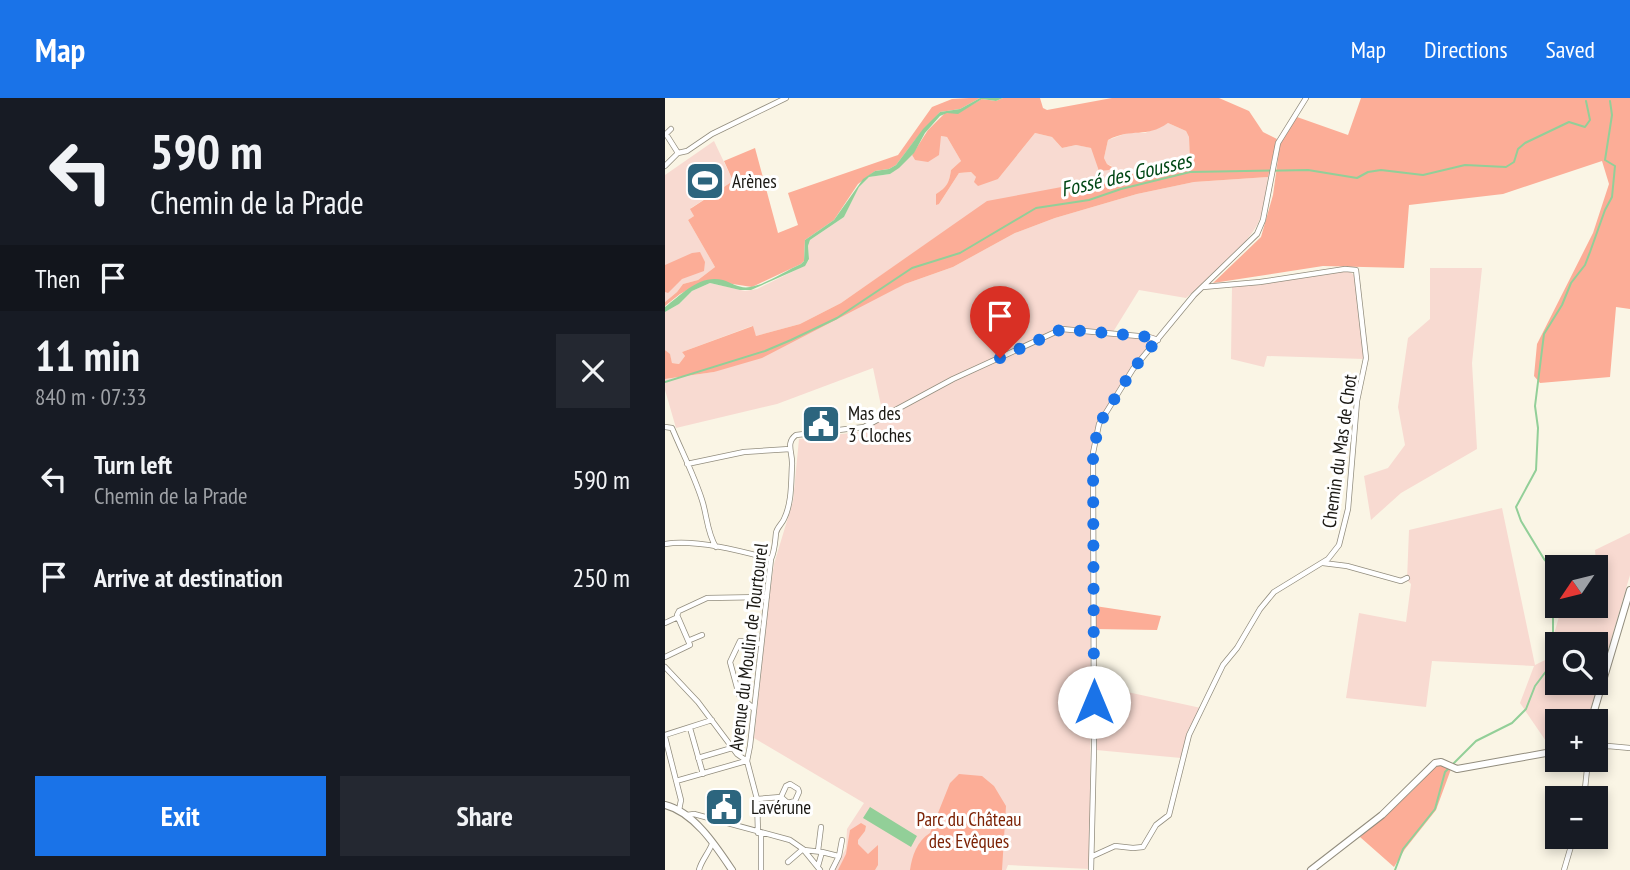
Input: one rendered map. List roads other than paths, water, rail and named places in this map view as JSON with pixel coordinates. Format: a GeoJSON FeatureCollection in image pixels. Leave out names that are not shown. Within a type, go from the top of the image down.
{"type":"FeatureCollection","features":[{"type":"Feature","properties":{"kind":"street"},"geometry":{"type":"LineString","coordinates":[[665,166],[678,153],[687,151],[726,126],[786,98]]}},
{"type":"Feature","properties":{"kind":"street"},"geometry":{"type":"LineString","coordinates":[[1091,870],[1093,453],[1099,424],[1133,369],[1157,340],[1203,287],[1257,234],[1263,220],[1277,143],[1306,98]]}},
{"type":"Feature","properties":{"kind":"street"},"geometry":{"type":"LineString","coordinates":[[671,129],[666,134],[678,153]]}},
{"type":"Feature","properties":{"kind":"street","name":"Chemin du Mas de Chot"},"geometry":{"type":"LineString","coordinates":[[1093,856],[1115,846],[1138,848],[1147,844],[1156,825],[1169,815],[1189,735],[1223,665],[1274,592],[1323,563],[1338,549],[1345,527],[1357,401],[1366,358],[1356,270],[1345,269],[1260,282],[1203,287]]}},
{"type":"Feature","properties":{"kind":"street"},"geometry":{"type":"LineString","coordinates":[[687,464],[744,452],[790,449],[790,442],[796,435],[856,429],[884,417],[953,379],[1062,329],[1157,340]]}},
{"type":"Feature","properties":{"kind":"street"},"geometry":{"type":"LineString","coordinates":[[665,427],[672,428],[701,499],[716,547]]}},
{"type":"Feature","properties":{"kind":"street","name":"Avenue du Moulin de Tourtourel"},"geometry":{"type":"LineString","coordinates":[[761,870],[757,799],[747,761],[771,559],[777,542],[777,530],[784,520],[790,500],[793,459],[790,449]]}},
{"type":"Feature","properties":{"kind":"street"},"geometry":{"type":"LineString","coordinates":[[705,545],[711,536]]}},
{"type":"Feature","properties":{"kind":"street"},"geometry":{"type":"LineString","coordinates":[[665,544],[687,542],[771,559]]}},
{"type":"Feature","properties":{"kind":"street"},"geometry":{"type":"LineString","coordinates":[[1323,563],[1347,566],[1401,581],[1407,578]]}},
{"type":"Feature","properties":{"kind":"street"},"geometry":{"type":"LineString","coordinates":[[1595,709],[1630,590]]}},
{"type":"Feature","properties":{"kind":"street"},"geometry":{"type":"LineString","coordinates":[[665,657],[688,646],[690,640],[678,617],[679,611],[707,598],[767,597]]}},
{"type":"Feature","properties":{"kind":"street"},"geometry":{"type":"LineString","coordinates":[[666,623],[678,617]]}},
{"type":"Feature","properties":{"kind":"street"},"geometry":{"type":"LineString","coordinates":[[690,640],[702,635]]}},
{"type":"Feature","properties":{"kind":"street"},"geometry":{"type":"LineString","coordinates":[[754,709],[739,695],[730,662],[740,641],[761,644]]}},
{"type":"Feature","properties":{"kind":"street"},"geometry":{"type":"LineString","coordinates":[[665,667],[698,702],[739,757],[747,761]]}},
{"type":"Feature","properties":{"kind":"street"},"geometry":{"type":"LineString","coordinates":[[670,808],[681,800],[665,737],[712,720]]}},
{"type":"Feature","properties":{"kind":"street"},"geometry":{"type":"LineString","coordinates":[[690,728],[702,774]]}},
{"type":"Feature","properties":{"kind":"street"},"geometry":{"type":"LineString","coordinates":[[1608,746],[1630,748]]}},
{"type":"Feature","properties":{"kind":"street"},"geometry":{"type":"LineString","coordinates":[[698,758],[732,748]]}},
{"type":"Feature","properties":{"kind":"street"},"geometry":{"type":"LineString","coordinates":[[1311,870],[1391,807],[1435,763],[1441,761],[1454,768],[1545,753]]}},
{"type":"Feature","properties":{"kind":"street"},"geometry":{"type":"LineString","coordinates":[[676,781],[747,761]]}},
{"type":"Feature","properties":{"kind":"street"},"geometry":{"type":"LineString","coordinates":[[757,799],[781,797],[788,803],[795,801],[798,789],[790,784],[786,786],[781,797]]}},
{"type":"Feature","properties":{"kind":"street"},"geometry":{"type":"LineString","coordinates":[[670,808],[687,815],[732,870]]}},
{"type":"Feature","properties":{"kind":"street"},"geometry":{"type":"LineString","coordinates":[[687,815],[694,814],[790,841],[804,849],[819,868]]}},
{"type":"Feature","properties":{"kind":"street"},"geometry":{"type":"LineString","coordinates":[[819,868],[821,827]]}},
{"type":"Feature","properties":{"kind":"street"},"geometry":{"type":"LineString","coordinates":[[832,870],[839,856],[842,840]]}},
{"type":"Feature","properties":{"kind":"street"},"geometry":{"type":"LineString","coordinates":[[699,870],[700,864],[708,857],[712,844]]}},
{"type":"Feature","properties":{"kind":"street"},"geometry":{"type":"LineString","coordinates":[[788,862],[804,849],[839,856]]}},
{"type":"Feature","properties":{"kind":"street"},"geometry":{"type":"LineString","coordinates":[[1564,870],[1570,849]]}},
{"type":"Feature","properties":{"kind":"waterway","name":"Fossé des Gousses"},"geometry":{"type":"LineString","coordinates":[[665,382],[765,351],[791,340],[837,318],[912,268],[960,253],[1036,208],[1089,200],[1190,172],[1308,170],[1357,178],[1368,172],[1381,170],[1423,175],[1465,165],[1506,167],[1514,162],[1518,149],[1525,143],[1569,122],[1585,127],[1590,120],[1586,101]]}},
{"type":"Feature","properties":{"kind":"waterway"},"geometry":{"type":"LineString","coordinates":[[1545,560],[1521,521],[1516,507],[1536,470],[1538,428],[1535,406],[1544,334],[1562,305],[1571,283],[1585,265],[1612,197],[1615,166],[1605,160],[1612,115],[1610,101]]}},
{"type":"Feature","properties":{"kind":"waterway"},"geometry":{"type":"LineString","coordinates":[[1453,764],[1476,741],[1512,723],[1526,709],[1535,686],[1550,666],[1553,657],[1553,618]]}},
{"type":"Feature","properties":{"kind":"waterway"},"geometry":{"type":"LineString","coordinates":[[1395,870],[1403,849],[1435,809],[1445,772],[1449,768]]}},
{"type":"Feature","properties":{"kind":"place","name":"Arènes"},"geometry":{"type":"Point","coordinates":[705,181]}},
{"type":"Feature","properties":{"kind":"place","name":"Mas des 3 Cloches"},"geometry":{"type":"Point","coordinates":[821,424]}},
{"type":"Feature","properties":{"kind":"place","name":"Lavérune"},"geometry":{"type":"Point","coordinates":[724,807]}},
{"type":"Feature","properties":{"kind":"park label","name":"Parc du Château des Evêques"},"geometry":{"type":"Point","coordinates":[969,830]}}]}
